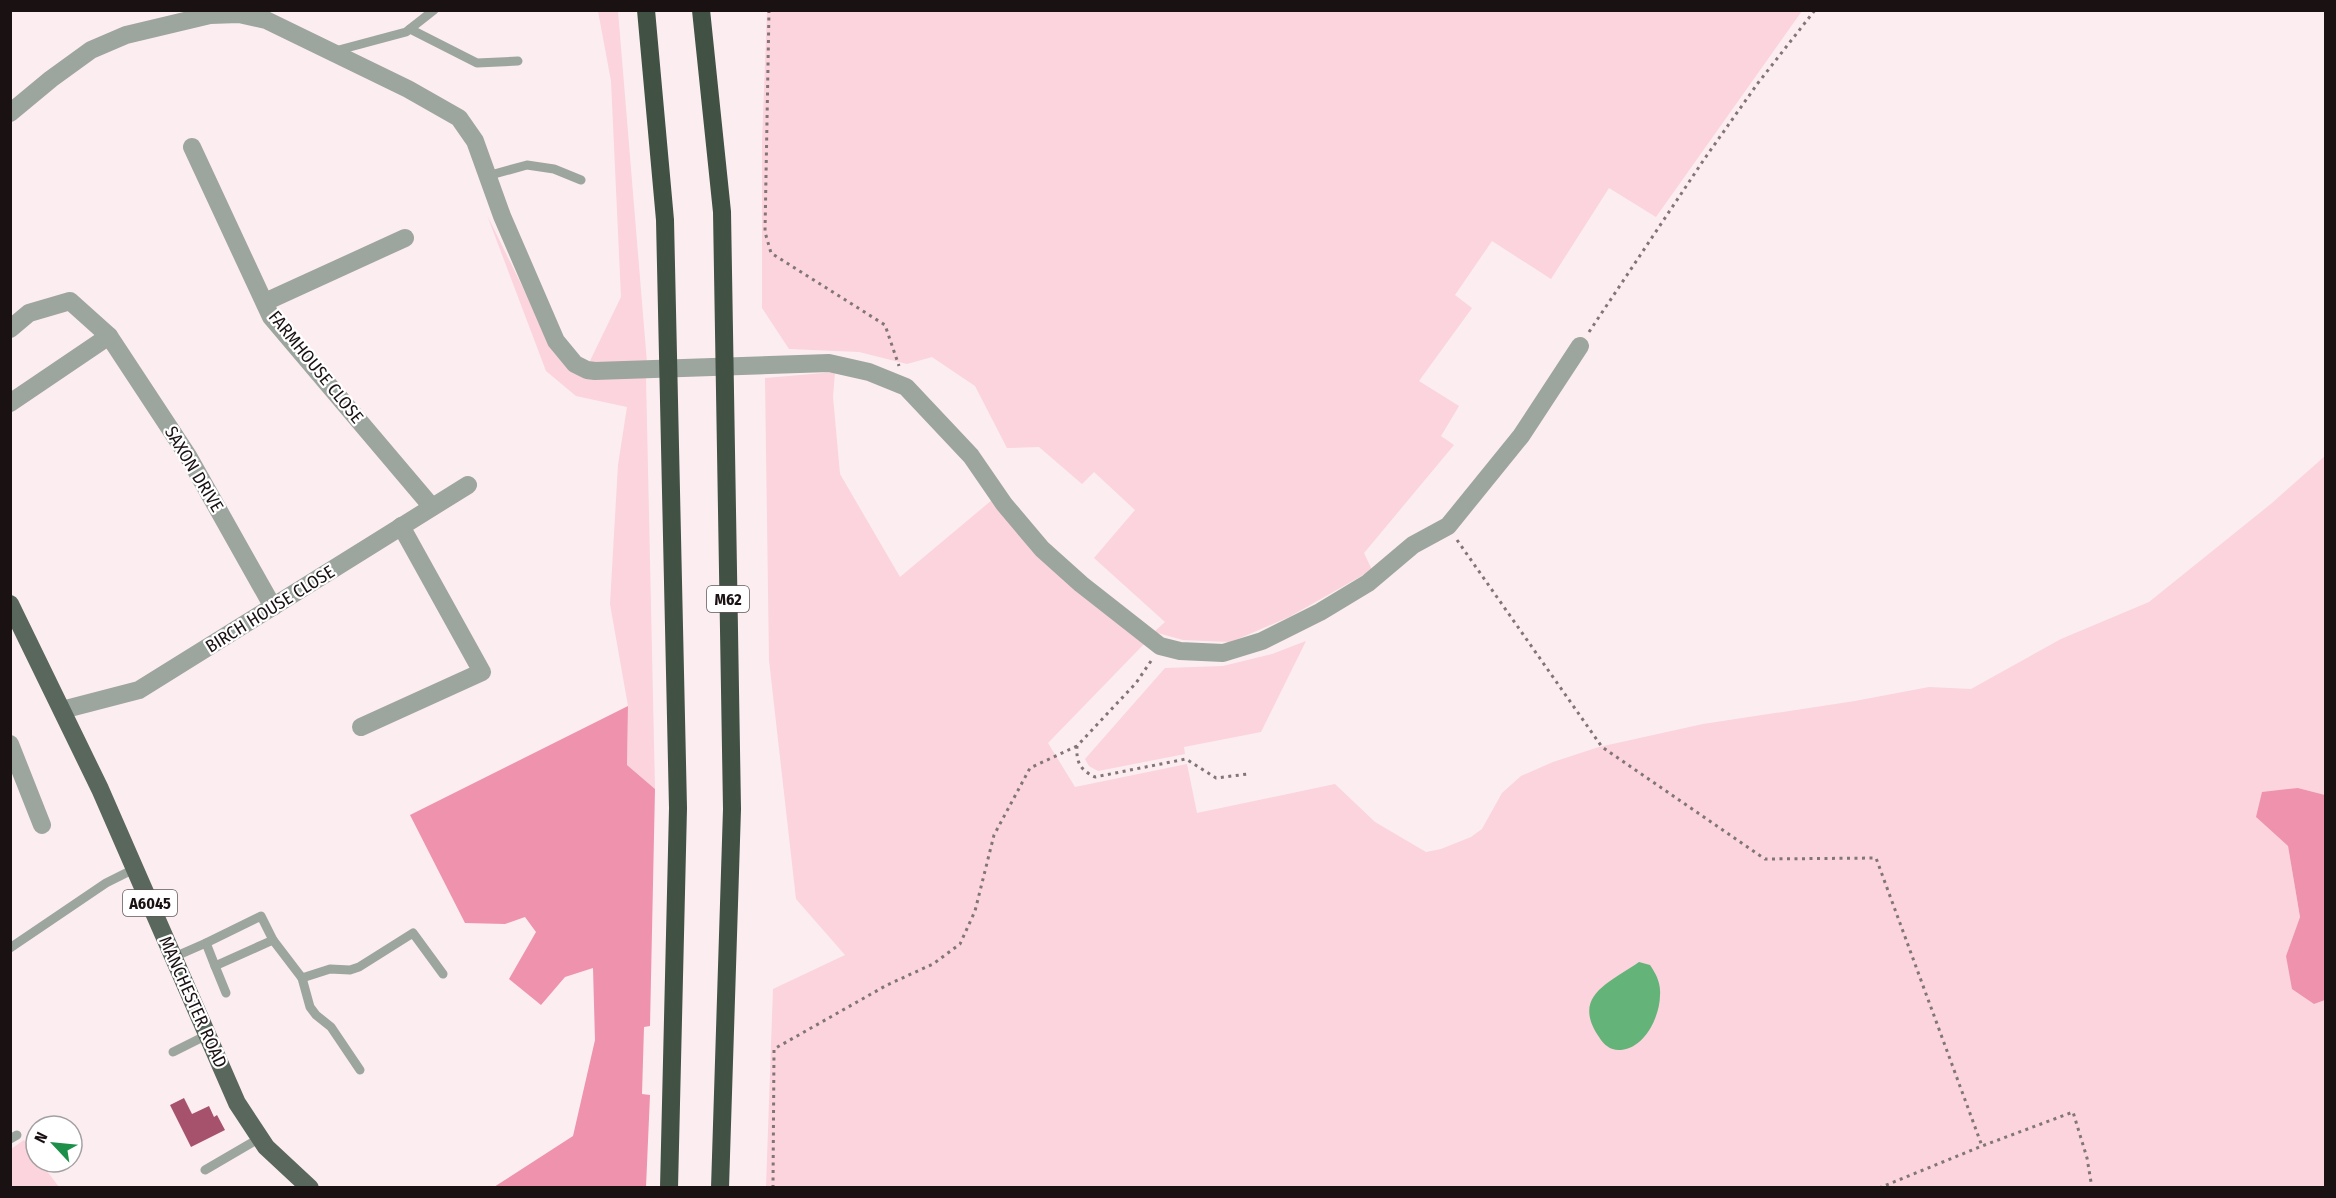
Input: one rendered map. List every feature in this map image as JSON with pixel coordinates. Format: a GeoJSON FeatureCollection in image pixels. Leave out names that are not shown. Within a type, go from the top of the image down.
{"type":"FeatureCollection","features":[{"type":"Feature","properties":{"kind":"highway"},"geometry":{"type":"LineString","coordinates":[[646,10],[665,220],[678,808],[669,1188]]}},
{"type":"Feature","properties":{"kind":"highway","name":"M62"},"geometry":{"type":"LineString","coordinates":[[701,10],[722,212],[732,809],[720,1188]]}},
{"type":"Feature","properties":{"kind":"main road","name":"MANCHESTER ROAD"},"geometry":{"type":"LineString","coordinates":[[10,604],[62,710],[135,869],[237,1103],[266,1147],[310,1188]]}},
{"type":"Feature","properties":{"kind":"street"},"geometry":{"type":"LineString","coordinates":[[10,113],[91,50],[126,35],[210,15],[239,14],[266,20],[408,89],[459,118],[475,141],[502,216],[556,341],[575,364],[596,371],[829,363],[869,372],[906,387],[971,456],[1004,504],[1042,549],[1081,584],[1160,646],[1180,651],[1223,653],[1262,641],[1320,612],[1368,583],[1413,545],[1448,526],[1521,436],[1580,346]]}},
{"type":"Feature","properties":{"kind":"street","name":"FARMHOUSE CLOSE"},"geometry":{"type":"LineString","coordinates":[[192,147],[271,316],[432,507]]}},
{"type":"Feature","properties":{"kind":"street"},"geometry":{"type":"LineString","coordinates":[[265,302],[405,238]]}},
{"type":"Feature","properties":{"kind":"street","name":"SAXON DRIVE"},"geometry":{"type":"LineString","coordinates":[[10,329],[29,313],[70,301],[109,336],[188,456],[273,606]]}},
{"type":"Feature","properties":{"kind":"street"},"geometry":{"type":"LineString","coordinates":[[10,403],[109,336]]}},
{"type":"Feature","properties":{"kind":"street","name":"BIRCH HOUSE CLOSE"},"geometry":{"type":"LineString","coordinates":[[62,710],[139,690],[468,485]]}},
{"type":"Feature","properties":{"kind":"street"},"geometry":{"type":"LineString","coordinates":[[361,727],[482,672],[401,526]]}},
{"type":"Feature","properties":{"kind":"street"},"geometry":{"type":"LineString","coordinates":[[13,755],[42,825]]}},
{"type":"Feature","properties":{"kind":"lane"},"geometry":{"type":"LineString","coordinates":[[332,52],[406,32],[434,10]]}},
{"type":"Feature","properties":{"kind":"lane"},"geometry":{"type":"LineString","coordinates":[[410,29],[477,63],[518,61]]}},
{"type":"Feature","properties":{"kind":"lane"},"geometry":{"type":"LineString","coordinates":[[487,176],[527,165],[554,169],[581,180]]}},
{"type":"Feature","properties":{"kind":"lane"},"geometry":{"type":"LineString","coordinates":[[10,948],[98,889],[135,869]]}},
{"type":"Feature","properties":{"kind":"lane"},"geometry":{"type":"LineString","coordinates":[[174,957],[261,916],[273,939],[302,978],[310,1007],[341,1039],[360,1070]]}},
{"type":"Feature","properties":{"kind":"lane"},"geometry":{"type":"LineString","coordinates":[[302,978],[330,969],[350,970],[359,967],[413,933],[443,974]]}},
{"type":"Feature","properties":{"kind":"lane"},"geometry":{"type":"LineString","coordinates":[[215,966],[273,939]]}},
{"type":"Feature","properties":{"kind":"lane"},"geometry":{"type":"LineString","coordinates":[[206,943],[226,993]]}},
{"type":"Feature","properties":{"kind":"lane"},"geometry":{"type":"LineString","coordinates":[[173,1052],[207,1035]]}},
{"type":"Feature","properties":{"kind":"lane"},"geometry":{"type":"LineString","coordinates":[[205,1170],[260,1138]]}},
{"type":"Feature","properties":{"kind":"path"},"geometry":{"type":"LineString","coordinates":[[769,10],[765,232],[771,253],[885,326],[906,387]]}},
{"type":"Feature","properties":{"kind":"path"},"geometry":{"type":"LineString","coordinates":[[1580,346],[1705,158],[1758,83],[1815,10]]}},
{"type":"Feature","properties":{"kind":"path"},"geometry":{"type":"LineString","coordinates":[[1448,526],[1602,747],[1765,859],[1876,858],[1982,1146]]}},
{"type":"Feature","properties":{"kind":"path"},"geometry":{"type":"LineString","coordinates":[[773,1188],[774,1049],[887,985],[933,964],[960,944],[975,911],[994,835],[1030,768],[1077,746],[1136,682],[1160,646]]}},
{"type":"Feature","properties":{"kind":"path"},"geometry":{"type":"LineString","coordinates":[[1077,746],[1076,759],[1084,772],[1095,777],[1186,759],[1216,778],[1248,774]]}},
{"type":"Feature","properties":{"kind":"path"},"geometry":{"type":"LineString","coordinates":[[1879,1188],[2073,1112],[2087,1158],[2092,1188]]}},
{"type":"Feature","properties":{"kind":"shaded area"},"geometry":{"type":"Polygon","coordinates":[[[598,11],[618,11],[647,363],[595,366],[590,361],[621,297],[611,81],[598,11]]]}},
{"type":"Feature","properties":{"kind":"shaded area"},"geometry":{"type":"Polygon","coordinates":[[[767,11],[1802,11],[1656,217],[1609,188],[1551,279],[1492,241],[1455,295],[1472,308],[1419,381],[1459,406],[1441,436],[1454,445],[1364,553],[1372,570],[1289,617],[1231,642],[1183,640],[1154,632],[1165,622],[1094,558],[1135,510],[1094,472],[1082,484],[1039,447],[1007,448],[975,386],[932,357],[907,364],[859,352],[789,349],[762,308],[762,143],[767,11]]]}},
{"type":"Feature","properties":{"kind":"shaded area"},"geometry":{"type":"Polygon","coordinates":[[[487,215],[556,355],[572,371],[646,378],[655,789],[627,765],[628,706],[610,604],[618,465],[627,407],[576,396],[546,371],[487,215]]]}},
{"type":"Feature","properties":{"kind":"shaded area"},"geometry":{"type":"Polygon","coordinates":[[[835,372],[833,397],[840,474],[900,577],[992,500],[1144,644],[1048,743],[1075,787],[1187,764],[1197,813],[1335,784],[1375,822],[1426,852],[1441,849],[1471,837],[1482,829],[1502,793],[1521,776],[1553,762],[1599,747],[1703,724],[1855,701],[1929,687],[1971,689],[2061,639],[2149,602],[2272,503],[2325,456],[2325,795],[2298,788],[2256,817],[2288,846],[2300,917],[2286,956],[2314,1004],[2325,1000],[2325,1187],[766,1187],[773,989],[845,955],[796,899],[769,660],[765,378],[835,372]]]}},
{"type":"Feature","properties":{"kind":"shaded area"},"geometry":{"type":"Polygon","coordinates":[[[1306,641],[1261,732],[1184,747],[1185,754],[1098,771],[1089,766],[1085,759],[1165,668],[1223,666],[1272,654],[1306,641]]]}},
{"type":"Feature","properties":{"kind":"shaded area"},"geometry":{"type":"Polygon","coordinates":[[[628,706],[627,765],[655,789],[650,1026],[644,1027],[642,1094],[650,1095],[646,1187],[494,1187],[573,1136],[595,1040],[593,968],[565,977],[541,1005],[509,979],[536,932],[525,917],[505,924],[465,923],[410,815],[628,706]]]}},
{"type":"Feature","properties":{"kind":"shaded area"},"geometry":{"type":"Polygon","coordinates":[[[2298,788],[2325,795],[2325,1000],[2314,1004],[2292,989],[2286,956],[2300,917],[2288,846],[2256,817],[2262,792],[2298,788]]]}},
{"type":"Feature","properties":{"kind":"shaded area"},"geometry":{"type":"Polygon","coordinates":[[[1639,962],[1650,965],[1658,979],[1660,991],[1657,1012],[1650,1030],[1637,1044],[1630,1048],[1614,1050],[1603,1043],[1591,1023],[1589,1011],[1591,1001],[1606,984],[1639,962]]]}},
{"type":"Feature","properties":{"kind":"shaded area"},"geometry":{"type":"Polygon","coordinates":[[[24,1140],[24,1174],[49,1174],[59,1187],[11,1187],[11,1149],[24,1140]]]}},
{"type":"Feature","properties":{"kind":"building"},"geometry":{"type":"Polygon","coordinates":[[[184,1098],[192,1114],[209,1106],[214,1117],[217,1115],[225,1130],[191,1147],[170,1105],[184,1098]]]}}]}
